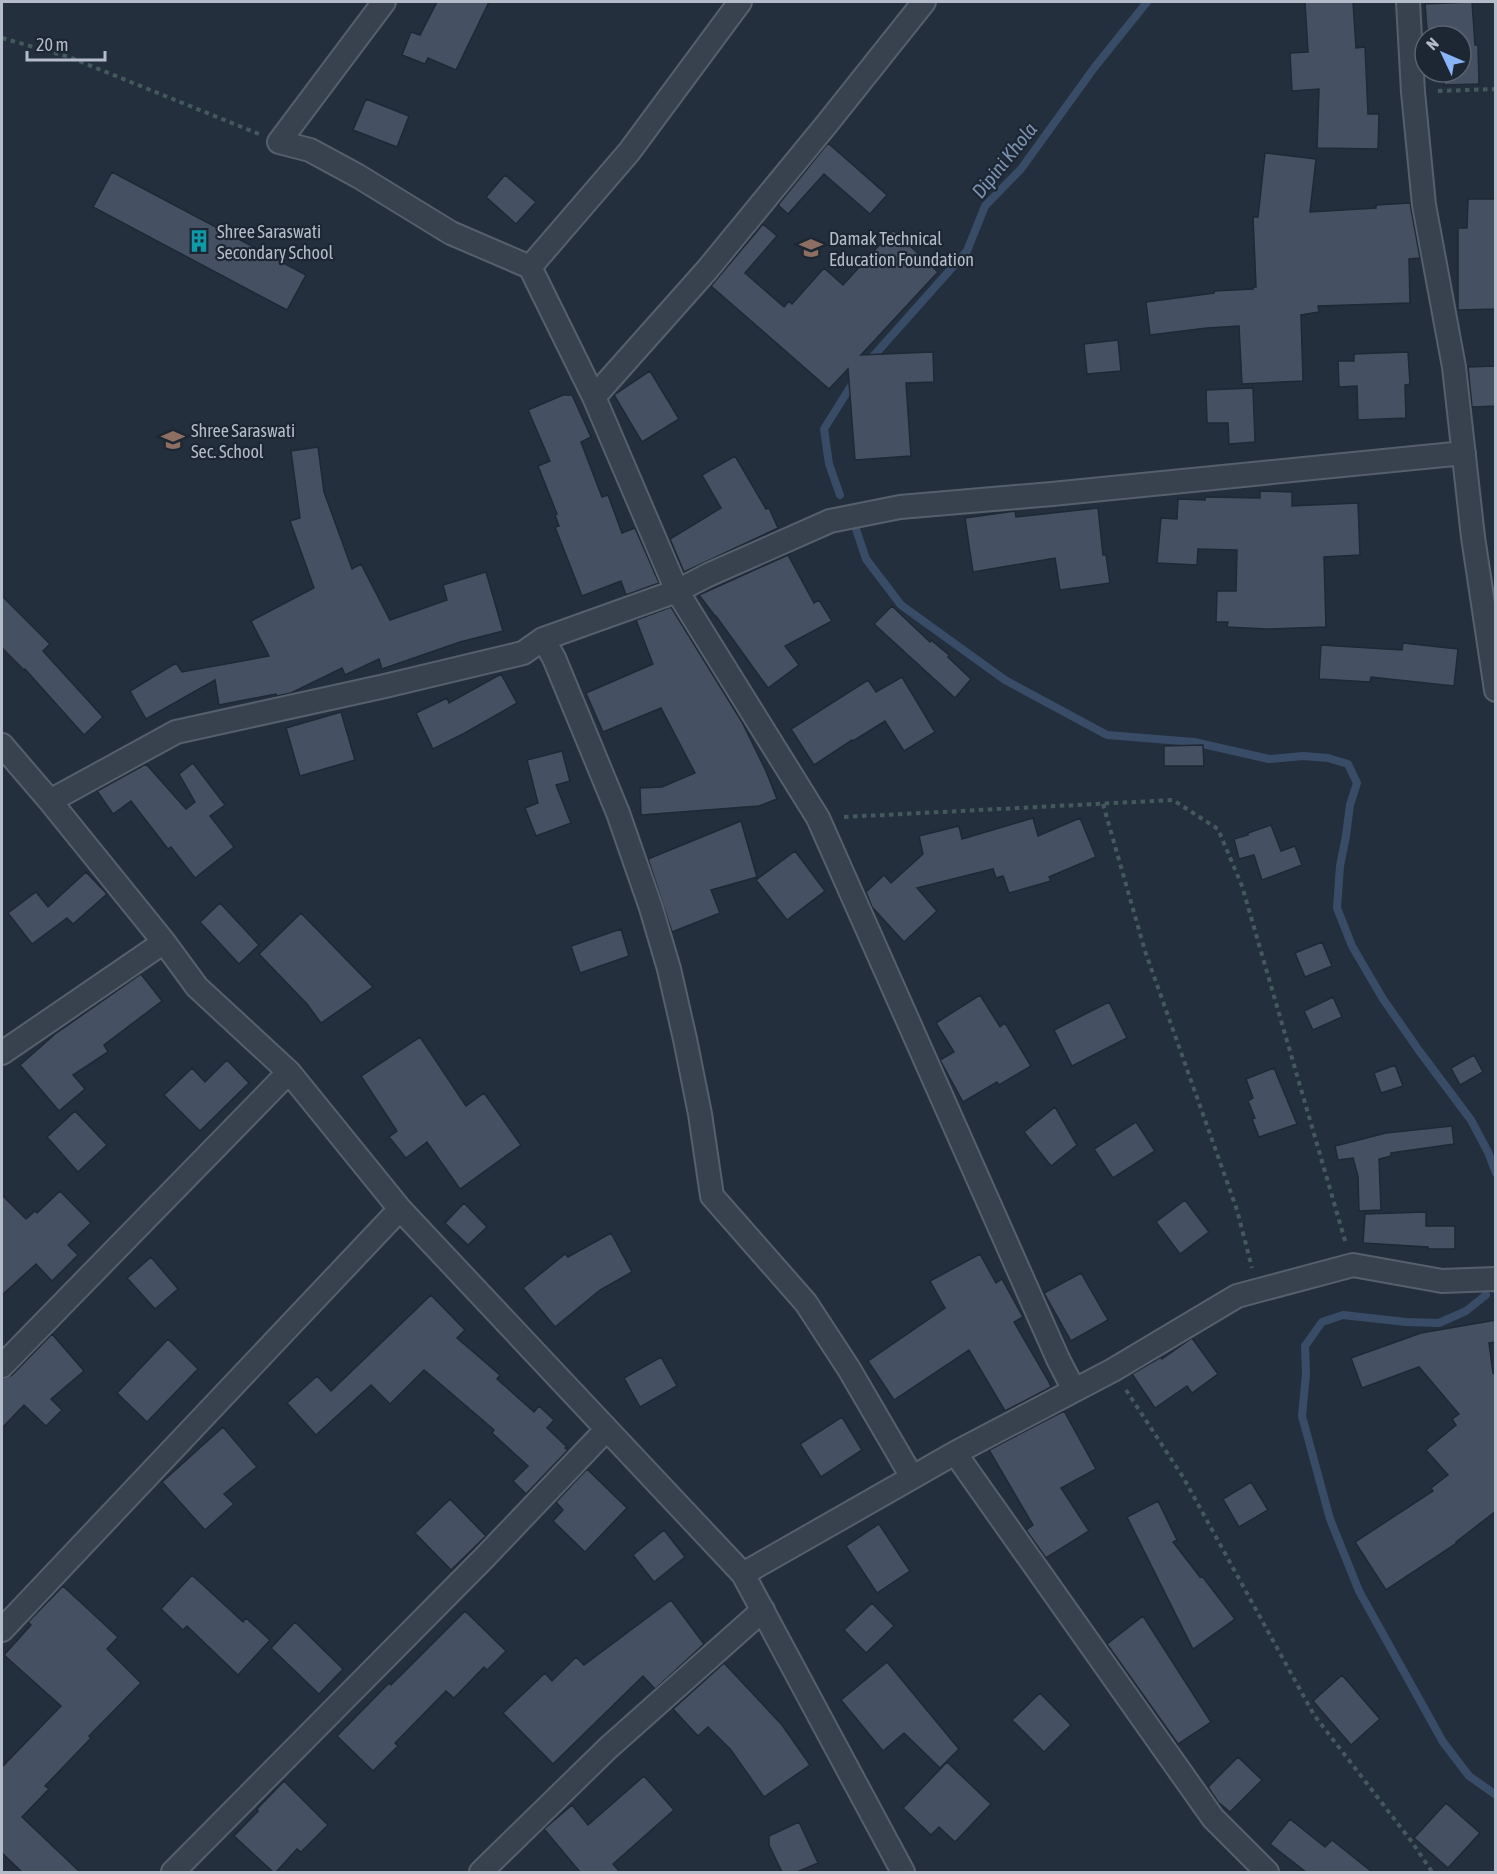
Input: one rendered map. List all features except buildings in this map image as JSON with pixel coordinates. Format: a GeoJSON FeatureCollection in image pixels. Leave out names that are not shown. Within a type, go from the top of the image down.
{"type":"FeatureCollection","features":[{"type":"Feature","properties":{"kind":"street"},"geometry":{"type":"LineString","coordinates":[[384,2],[279,142],[310,150],[452,233],[530,267],[594,397],[677,591],[818,818],[1053,1348],[1074,1390]]}},
{"type":"Feature","properties":{"kind":"street"},"geometry":{"type":"LineString","coordinates":[[530,267],[629,152],[740,2]]}},
{"type":"Feature","properties":{"kind":"street"},"geometry":{"type":"LineString","coordinates":[[594,397],[707,270],[924,2]]}},
{"type":"Feature","properties":{"kind":"street"},"geometry":{"type":"LineString","coordinates":[[1408,2],[1413,92],[1424,205],[1454,367],[1473,537],[1496,690]]}},
{"type":"Feature","properties":{"kind":"street"},"geometry":{"type":"LineString","coordinates":[[50,801],[176,732],[523,653],[543,639],[677,591],[830,521],[900,507],[1464,453]]}},
{"type":"Feature","properties":{"kind":"street"},"geometry":{"type":"LineString","coordinates":[[543,639],[554,658],[618,813],[651,908],[669,969],[685,1038],[700,1114],[712,1196],[806,1303],[849,1369],[912,1477]]}},
{"type":"Feature","properties":{"kind":"street"},"geometry":{"type":"LineString","coordinates":[[2,745],[164,942],[196,987],[289,1072],[400,1209],[743,1574],[903,1872]]}},
{"type":"Feature","properties":{"kind":"street"},"geometry":{"type":"LineString","coordinates":[[2,1053],[164,942]]}},
{"type":"Feature","properties":{"kind":"street"},"geometry":{"type":"LineString","coordinates":[[2,1366],[289,1072]]}},
{"type":"Feature","properties":{"kind":"street"},"geometry":{"type":"LineString","coordinates":[[2,1630],[400,1209]]}},
{"type":"Feature","properties":{"kind":"street"},"geometry":{"type":"LineString","coordinates":[[743,1574],[955,1453],[1113,1370],[1237,1296],[1353,1265],[1442,1281],[1496,1279]]}},
{"type":"Feature","properties":{"kind":"street"},"geometry":{"type":"LineString","coordinates":[[173,1872],[484,1558],[606,1430]]}},
{"type":"Feature","properties":{"kind":"street"},"geometry":{"type":"LineString","coordinates":[[955,1453],[1213,1818],[1267,1872]]}},
{"type":"Feature","properties":{"kind":"street"},"geometry":{"type":"LineString","coordinates":[[482,1872],[608,1748],[763,1610]]}},
{"type":"Feature","properties":{"kind":"path"},"geometry":{"type":"LineString","coordinates":[[2,38],[69,57],[279,142]]}},
{"type":"Feature","properties":{"kind":"path"},"geometry":{"type":"LineString","coordinates":[[1413,92],[1496,89]]}},
{"type":"Feature","properties":{"kind":"path"},"geometry":{"type":"LineString","coordinates":[[818,818],[1173,800],[1218,829],[1242,886],[1353,1265]]}},
{"type":"Feature","properties":{"kind":"path"},"geometry":{"type":"LineString","coordinates":[[1103,804],[1145,951],[1237,1210],[1258,1290]]}},
{"type":"Feature","properties":{"kind":"path"},"geometry":{"type":"LineString","coordinates":[[1113,1370],[1183,1477],[1314,1715],[1412,1842],[1432,1872]]}},
{"type":"Feature","properties":{"kind":"waterway","name":"Dipini Khola"},"geometry":{"type":"LineString","coordinates":[[869,361],[967,251],[985,206],[1021,169],[1094,68],[1147,2]]}},
{"type":"Feature","properties":{"kind":"waterway","name":"Dipini Khola"},"geometry":{"type":"LineString","coordinates":[[840,495],[829,464],[824,429],[854,381]]}},
{"type":"Feature","properties":{"kind":"waterway"},"geometry":{"type":"LineString","coordinates":[[855,526],[866,559],[901,605],[1005,680],[1107,735],[1194,742],[1269,759],[1303,756],[1328,758],[1348,764],[1357,783],[1350,805],[1340,866],[1337,908],[1352,946],[1383,999],[1471,1120],[1496,1173]]}},
{"type":"Feature","properties":{"kind":"waterway"},"geometry":{"type":"LineString","coordinates":[[1486,1295],[1466,1311],[1439,1323],[1343,1315],[1322,1322],[1305,1346],[1306,1374],[1302,1416],[1330,1519],[1359,1591],[1443,1742],[1469,1776],[1496,1795]]}},
{"type":"Feature","properties":{"kind":"place","name":"Shree Saraswati Secondary School"},"geometry":{"type":"Point","coordinates":[199,241]}},
{"type":"Feature","properties":{"kind":"place","name":"Damak Technical Education Foundation"},"geometry":{"type":"Point","coordinates":[811,248]}},
{"type":"Feature","properties":{"kind":"place","name":"Shree Saraswati Sec. School"},"geometry":{"type":"Point","coordinates":[173,440]}}]}
